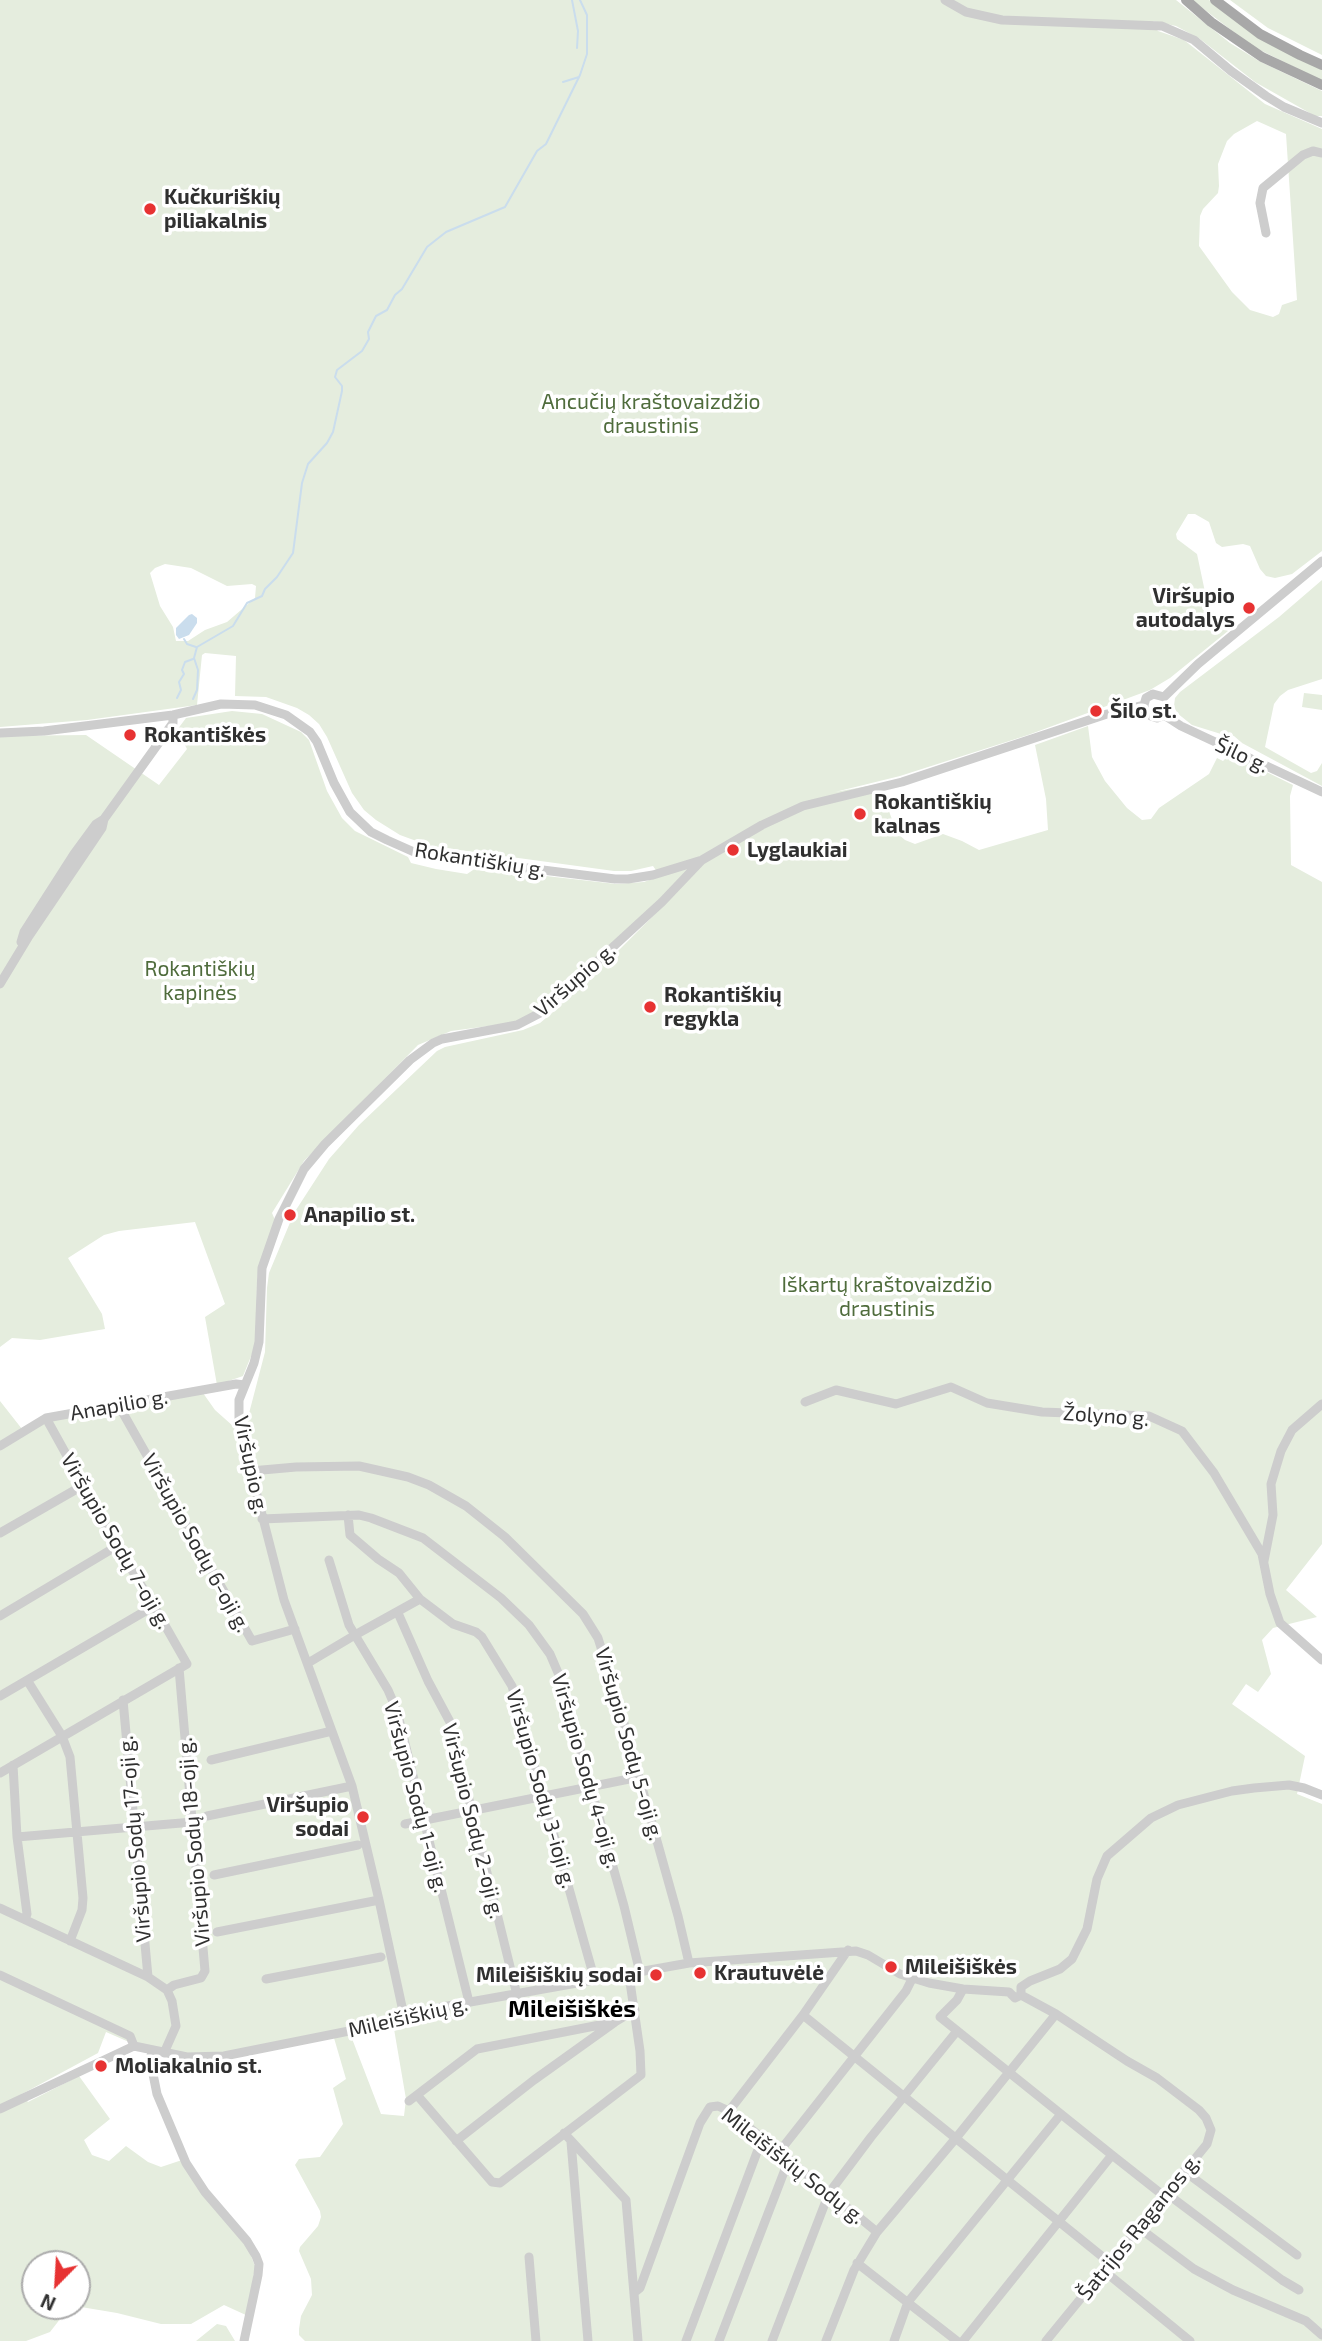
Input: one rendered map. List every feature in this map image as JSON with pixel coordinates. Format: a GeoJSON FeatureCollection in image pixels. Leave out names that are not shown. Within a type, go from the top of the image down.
{"type":"FeatureCollection","features":[{"type":"Feature","properties":{"kind":"main road"},"geometry":{"type":"LineString","coordinates":[[1186,0],[1211,22],[1262,57],[1322,86]]}},
{"type":"Feature","properties":{"kind":"main road"},"geometry":{"type":"LineString","coordinates":[[1215,0],[1260,34],[1322,65]]}},
{"type":"Feature","properties":{"kind":"street"},"geometry":{"type":"LineString","coordinates":[[945,0],[966,12],[1002,20],[1163,26],[1194,40],[1231,71],[1284,107],[1322,123]]}},
{"type":"Feature","properties":{"kind":"street"},"geometry":{"type":"LineString","coordinates":[[1266,233],[1260,203],[1263,188],[1303,155],[1313,151],[1322,153]]}},
{"type":"Feature","properties":{"kind":"street"},"geometry":{"type":"LineString","coordinates":[[1164,697],[1182,678],[1322,561]]}},
{"type":"Feature","properties":{"kind":"street"},"geometry":{"type":"LineString","coordinates":[[1153,694],[1164,697],[1168,706],[1164,715],[1157,718],[1145,712],[1146,698],[1153,694]]}},
{"type":"Feature","properties":{"kind":"street","name":"Rokantiškių g."},"geometry":{"type":"LineString","coordinates":[[0,733],[44,731],[173,715],[213,705],[255,705],[286,715],[310,732],[343,799],[361,824],[387,840],[414,852],[470,862],[615,879],[642,878],[702,860],[803,806],[902,782],[1107,714],[1144,705]]}},
{"type":"Feature","properties":{"kind":"street"},"geometry":{"type":"LineString","coordinates":[[0,984],[102,828],[104,819],[173,723],[173,715]]}},
{"type":"Feature","properties":{"kind":"street","name":"Šilo g."},"geometry":{"type":"LineString","coordinates":[[1164,715],[1181,726],[1322,792]]}},
{"type":"Feature","properties":{"kind":"street","name":"Viršupio g."},"geometry":{"type":"LineString","coordinates":[[404,2016],[352,1786],[284,1600],[239,1425],[237,1412],[259,1342],[262,1268],[279,1219],[304,1168],[410,1060],[433,1043],[454,1036],[517,1025],[542,1012],[662,902],[702,860]]}},
{"type":"Feature","properties":{"kind":"street","name":"Anapilio g."},"geometry":{"type":"LineString","coordinates":[[0,1446],[46,1418],[236,1384],[245,1385]]}},
{"type":"Feature","properties":{"kind":"street","name":"Žolyno g."},"geometry":{"type":"LineString","coordinates":[[805,1402],[836,1390],[896,1404],[951,1387],[987,1403],[1042,1412],[1149,1416],[1182,1431],[1214,1473],[1264,1561],[1270,1594],[1280,1623],[1322,1660]]}},
{"type":"Feature","properties":{"kind":"street"},"geometry":{"type":"LineString","coordinates":[[1264,1561],[1273,1515],[1272,1482],[1286,1439],[1292,1430],[1322,1404]]}},
{"type":"Feature","properties":{"kind":"street","name":"Viršupio Sodų 6-oji g."},"geometry":{"type":"LineString","coordinates":[[118,1406],[251,1641],[295,1629]]}},
{"type":"Feature","properties":{"kind":"street","name":"Viršupio Sodų 7-oji g."},"geometry":{"type":"LineString","coordinates":[[46,1418],[82,1486],[154,1605],[183,1666]]}},
{"type":"Feature","properties":{"kind":"street","name":"Viršupio Sodų 5-oji g."},"geometry":{"type":"LineString","coordinates":[[251,1471],[359,1466],[408,1477],[429,1485],[466,1506],[525,1555],[583,1614],[592,1625],[602,1649],[689,1963]]}},
{"type":"Feature","properties":{"kind":"street"},"geometry":{"type":"LineString","coordinates":[[0,1533],[82,1486]]}},
{"type":"Feature","properties":{"kind":"street","name":"Viršupio Sodų 4-oji g."},"geometry":{"type":"LineString","coordinates":[[262,1519],[348,1515],[371,1518],[428,1541],[501,1598],[529,1625],[550,1654],[559,1675],[624,1906],[640,1973]]}},
{"type":"Feature","properties":{"kind":"street","name":"Viršupio Sodų 3-ioji g."},"geometry":{"type":"LineString","coordinates":[[348,1515],[350,1535],[399,1573],[420,1600],[453,1624],[478,1633],[506,1674],[515,1697],[595,1981]]}},
{"type":"Feature","properties":{"kind":"street"},"geometry":{"type":"LineString","coordinates":[[0,1616],[117,1546]]}},
{"type":"Feature","properties":{"kind":"street","name":"Viršupio Sodų 1-oji g."},"geometry":{"type":"LineString","coordinates":[[329,1560],[349,1625],[388,1690],[397,1711],[469,2002]]}},
{"type":"Feature","properties":{"kind":"street"},"geometry":{"type":"LineString","coordinates":[[308,1663],[355,1634],[420,1600]]}},
{"type":"Feature","properties":{"kind":"street"},"geometry":{"type":"LineString","coordinates":[[0,1696],[154,1605]]}},
{"type":"Feature","properties":{"kind":"street","name":"Viršupio Sodų 2-oji g."},"geometry":{"type":"LineString","coordinates":[[398,1613],[428,1681],[450,1722],[517,1995]]}},
{"type":"Feature","properties":{"kind":"street"},"geometry":{"type":"LineString","coordinates":[[0,1773],[183,1666]]}},
{"type":"Feature","properties":{"kind":"street","name":"Viršupio Sodų 18-oji g."},"geometry":{"type":"LineString","coordinates":[[167,1990],[174,1985],[201,1978],[205,1971],[183,1666]]}},
{"type":"Feature","properties":{"kind":"street"},"geometry":{"type":"LineString","coordinates":[[27,1680],[62,1736],[70,1757],[83,1898],[82,1910],[70,1941]]}},
{"type":"Feature","properties":{"kind":"street","name":"Viršupio Sodų 17-oji g."},"geometry":{"type":"LineString","coordinates":[[123,1700],[148,1977]]}},
{"type":"Feature","properties":{"kind":"street"},"geometry":{"type":"LineString","coordinates":[[211,1760],[332,1731]]}},
{"type":"Feature","properties":{"kind":"street"},"geometry":{"type":"LineString","coordinates":[[13,1765],[17,1837],[27,1914],[25,1919]]}},
{"type":"Feature","properties":{"kind":"street"},"geometry":{"type":"LineString","coordinates":[[405,1824],[639,1777]]}},
{"type":"Feature","properties":{"kind":"street"},"geometry":{"type":"LineString","coordinates":[[207,1816],[352,1786]]}},
{"type":"Feature","properties":{"kind":"street"},"geometry":{"type":"LineString","coordinates":[[1021,1991],[1030,1981],[1060,1969],[1072,1959],[1087,1929],[1097,1879],[1107,1856],[1151,1818],[1187,1802],[1254,1787],[1289,1786],[1322,1795]]}},
{"type":"Feature","properties":{"kind":"street"},"geometry":{"type":"LineString","coordinates":[[17,1837],[193,1822]]}},
{"type":"Feature","properties":{"kind":"street"},"geometry":{"type":"LineString","coordinates":[[214,1875],[358,1845]]}},
{"type":"Feature","properties":{"kind":"street"},"geometry":{"type":"LineString","coordinates":[[217,1932],[379,1900]]}},
{"type":"Feature","properties":{"kind":"street"},"geometry":{"type":"LineString","coordinates":[[0,1908],[148,1977],[167,1990],[172,2001],[176,2026],[164,2053]]}},
{"type":"Feature","properties":{"kind":"street"},"geometry":{"type":"LineString","coordinates":[[729,2111],[848,1951]]}},
{"type":"Feature","properties":{"kind":"street","name":"Mileišiškių g."},"geometry":{"type":"LineString","coordinates":[[134,2046],[199,2058],[224,2056],[368,2028],[404,2016],[469,2002],[689,1963],[848,1951],[861,1952],[912,1979],[963,1989],[1009,1992],[1013,1984],[1021,1991]]}},
{"type":"Feature","properties":{"kind":"street"},"geometry":{"type":"LineString","coordinates":[[267,1979],[381,1957]]}},
{"type":"Feature","properties":{"kind":"street"},"geometry":{"type":"LineString","coordinates":[[0,1975],[130,2036],[134,2046],[0,2109]]}},
{"type":"Feature","properties":{"kind":"street"},"geometry":{"type":"LineString","coordinates":[[615,2022],[477,2049],[413,2098],[495,2184],[500,2183],[641,2075],[629,1975]]}},
{"type":"Feature","properties":{"kind":"street"},"geometry":{"type":"LineString","coordinates":[[779,2152],[906,1991],[912,1979]]}},
{"type":"Feature","properties":{"kind":"street"},"geometry":{"type":"LineString","coordinates":[[963,1989],[957,2000],[939,2015],[1112,2155],[1299,2290]]}},
{"type":"Feature","properties":{"kind":"street","name":"Šatrijos Raganos g."},"geometry":{"type":"LineString","coordinates":[[1021,1991],[1157,2078],[1199,2110],[1211,2130],[1207,2144],[1046,2341]]}},
{"type":"Feature","properties":{"kind":"street"},"geometry":{"type":"LineString","coordinates":[[456,2141],[615,2022],[635,2010]]}},
{"type":"Feature","properties":{"kind":"street","name":"Mileišiškių Sodų g."},"geometry":{"type":"LineString","coordinates":[[635,2292],[640,2288],[704,2114],[714,2106],[729,2111],[877,2232],[1056,2014]]}},
{"type":"Feature","properties":{"kind":"street"},"geometry":{"type":"LineString","coordinates":[[803,2015],[1059,2221],[1190,2341]]}},
{"type":"Feature","properties":{"kind":"street"},"geometry":{"type":"LineString","coordinates":[[772,2341],[829,2193],[957,2031]]}},
{"type":"Feature","properties":{"kind":"street"},"geometry":{"type":"LineString","coordinates":[[153,2050],[151,2070],[178,2147],[205,2192],[247,2241],[259,2264],[256,2291],[244,2341]]}},
{"type":"Feature","properties":{"kind":"street"},"geometry":{"type":"LineString","coordinates":[[894,2341],[908,2302],[1060,2114]]}},
{"type":"Feature","properties":{"kind":"street"},"geometry":{"type":"LineString","coordinates":[[564,2133],[626,2200],[638,2341]]}},
{"type":"Feature","properties":{"kind":"street"},"geometry":{"type":"LineString","coordinates":[[686,2341],[762,2139]]}},
{"type":"Feature","properties":{"kind":"street"},"geometry":{"type":"LineString","coordinates":[[571,2142],[588,2341]]}},
{"type":"Feature","properties":{"kind":"street"},"geometry":{"type":"LineString","coordinates":[[963,2341],[1112,2155]]}},
{"type":"Feature","properties":{"kind":"street"},"geometry":{"type":"LineString","coordinates":[[719,2341],[789,2160]]}},
{"type":"Feature","properties":{"kind":"street"},"geometry":{"type":"LineString","coordinates":[[1184,2171],[1297,2255]]}},
{"type":"Feature","properties":{"kind":"street"},"geometry":{"type":"LineString","coordinates":[[1138,2227],[1194,2269],[1233,2290],[1306,2321],[1322,2335]]}},
{"type":"Feature","properties":{"kind":"street"},"geometry":{"type":"LineString","coordinates":[[826,2341],[857,2263],[877,2232]]}},
{"type":"Feature","properties":{"kind":"street"},"geometry":{"type":"LineString","coordinates":[[529,2256],[536,2341]]}},
{"type":"Feature","properties":{"kind":"street"},"geometry":{"type":"LineString","coordinates":[[857,2263],[957,2341]]}},
{"type":"Feature","properties":{"kind":"green space"},"geometry":{"type":"Polygon","coordinates":[[[0,0],[1176,0],[1230,43],[1259,61],[1322,91],[1322,116],[1315,116],[1255,82],[1200,39],[1176,26],[1153,21],[1158,31],[1184,40],[1265,104],[1322,129],[1322,551],[1292,574],[1275,578],[1266,576],[1250,546],[1243,544],[1222,547],[1216,543],[1209,522],[1195,514],[1188,514],[1176,534],[1177,539],[1197,554],[1205,592],[1212,610],[1228,631],[1170,678],[1150,690],[1028,735],[900,776],[835,792],[879,784],[897,833],[905,840],[915,844],[943,834],[979,850],[1048,830],[1046,799],[1035,745],[1088,726],[1092,757],[1105,781],[1127,808],[1142,820],[1151,819],[1159,808],[1209,774],[1217,758],[1223,761],[1230,754],[1293,785],[1290,796],[1291,865],[1322,882],[1322,1544],[1286,1590],[1317,1617],[1273,1628],[1262,1640],[1271,1674],[1258,1692],[1246,1684],[1232,1704],[1305,1756],[1297,1794],[1322,1804],[1322,2341],[305,2341],[299,2335],[299,2329],[301,2316],[312,2295],[311,2279],[299,2251],[318,2226],[321,2217],[295,2165],[299,2159],[320,2157],[343,2124],[333,2088],[346,2079],[334,2038],[184,2060],[161,2056],[106,2032],[98,2053],[22,2094],[28,2102],[79,2076],[110,2119],[84,2140],[92,2155],[109,2161],[126,2146],[148,2162],[161,2167],[182,2160],[247,2246],[255,2266],[248,2316],[224,2305],[191,2324],[161,2324],[91,2309],[91,2250],[21,2250],[21,2320],[59,2320],[50,2332],[26,2341],[0,2341],[0,1401],[22,1429],[47,1415],[203,1393],[215,1410],[233,1426],[246,1425],[265,1352],[269,1273],[294,1213],[329,1159],[359,1125],[437,1051],[523,1030],[540,1023],[673,896],[650,908],[539,1009],[512,1023],[451,1031],[418,1045],[304,1161],[272,1213],[275,1220],[259,1265],[257,1279],[256,1344],[243,1376],[217,1385],[205,1317],[225,1304],[195,1222],[104,1235],[68,1258],[102,1314],[105,1329],[40,1340],[12,1338],[0,1347],[0,736],[86,735],[159,785],[187,749],[177,730],[186,718],[232,711],[262,714],[301,732],[309,740],[327,791],[342,818],[355,831],[408,857],[411,863],[467,874],[476,868],[616,884],[644,882],[660,876],[653,866],[631,871],[614,871],[430,846],[400,835],[364,810],[352,793],[327,737],[309,715],[266,697],[235,696],[236,656],[202,655],[197,705],[87,720],[0,727],[0,0]],[[1257,121],[1227,141],[1218,164],[1218,193],[1200,216],[1199,246],[1232,292],[1250,310],[1273,317],[1279,314],[1282,305],[1297,300],[1286,134],[1257,121]],[[165,564],[150,573],[160,606],[173,627],[176,641],[188,641],[205,630],[227,622],[255,598],[256,586],[252,584],[227,586],[191,568],[165,564]],[[394,2029],[351,2036],[381,2114],[404,2116],[406,2099],[394,2029]]]}},
{"type":"Feature","properties":{"kind":"green space"},"geometry":{"type":"Polygon","coordinates":[[[1192,0],[1209,0],[1240,24],[1322,69],[1322,81],[1252,46],[1192,0]]]}},
{"type":"Feature","properties":{"kind":"green space"},"geometry":{"type":"Polygon","coordinates":[[[1230,0],[1322,0],[1322,55],[1268,28],[1230,0]]]}},
{"type":"Feature","properties":{"kind":"green space"},"geometry":{"type":"Polygon","coordinates":[[[1322,580],[1322,679],[1288,690],[1280,696],[1274,704],[1265,747],[1311,773],[1317,771],[1322,763],[1322,786],[1242,743],[1234,736],[1192,725],[1177,713],[1174,706],[1175,698],[1180,692],[1279,617],[1322,580]]]}},
{"type":"Feature","properties":{"kind":"green space"},"geometry":{"type":"Polygon","coordinates":[[[1304,693],[1322,695],[1322,710],[1302,707],[1304,693]]]}},
{"type":"Feature","properties":{"kind":"green space"},"geometry":{"type":"Polygon","coordinates":[[[217,2324],[226,2326],[235,2341],[196,2341],[217,2324]]]}},
{"type":"Feature","properties":{"kind":"water"},"geometry":{"type":"Polygon","coordinates":[[[192,614],[197,618],[197,623],[189,635],[179,639],[176,628],[192,614]]]}},
{"type":"Feature","properties":{"kind":"waterway"},"geometry":{"type":"LineString","coordinates":[[572,0],[578,31],[577,48]]}},
{"type":"Feature","properties":{"kind":"waterway"},"geometry":{"type":"LineString","coordinates":[[193,699],[197,690],[198,670],[194,658],[197,647],[233,626],[247,603],[262,596],[293,553],[302,483],[308,464],[333,432],[342,391],[342,386],[335,377],[337,370],[362,351],[376,316],[387,310],[427,247],[446,232],[505,207],[537,151],[546,144],[580,75],[587,54],[587,15],[580,0]]}},
{"type":"Feature","properties":{"kind":"waterway"},"geometry":{"type":"LineString","coordinates":[[563,82],[579,77]]}},
{"type":"Feature","properties":{"kind":"waterway"},"geometry":{"type":"LineString","coordinates":[[184,639],[187,644],[196,647]]}},
{"type":"Feature","properties":{"kind":"waterway"},"geometry":{"type":"LineString","coordinates":[[177,698],[181,690],[179,682],[184,674],[182,670],[185,662],[193,659]]}},
{"type":"Feature","properties":{"kind":"place","name":"Kučkuriškių piliakalnis"},"geometry":{"type":"Point","coordinates":[150,209]}},
{"type":"Feature","properties":{"kind":"place","name":"Viršupio autodalys"},"geometry":{"type":"Point","coordinates":[1249,608]}},
{"type":"Feature","properties":{"kind":"place","name":"Šilo st."},"geometry":{"type":"Point","coordinates":[1096,711]}},
{"type":"Feature","properties":{"kind":"place","name":"Rokantiškės"},"geometry":{"type":"Point","coordinates":[130,735]}},
{"type":"Feature","properties":{"kind":"place","name":"Rokantiškių kalnas"},"geometry":{"type":"Point","coordinates":[860,814]}},
{"type":"Feature","properties":{"kind":"place","name":"Lyglaukiai"},"geometry":{"type":"Point","coordinates":[733,850]}},
{"type":"Feature","properties":{"kind":"place","name":"Rokantiškių regykla"},"geometry":{"type":"Point","coordinates":[650,1007]}},
{"type":"Feature","properties":{"kind":"place","name":"Anapilio st."},"geometry":{"type":"Point","coordinates":[290,1215]}},
{"type":"Feature","properties":{"kind":"place","name":"Viršupio sodai"},"geometry":{"type":"Point","coordinates":[363,1817]}},
{"type":"Feature","properties":{"kind":"place","name":"Mileišiškės"},"geometry":{"type":"Point","coordinates":[891,1967]}},
{"type":"Feature","properties":{"kind":"place","name":"Krautuvėlė"},"geometry":{"type":"Point","coordinates":[700,1973]}},
{"type":"Feature","properties":{"kind":"place","name":"Mileišiškių sodai"},"geometry":{"type":"Point","coordinates":[656,1975]}},
{"type":"Feature","properties":{"kind":"place","name":"Moliakalnio st."},"geometry":{"type":"Point","coordinates":[101,2066]}},
{"type":"Feature","properties":{"kind":"district","name":"Mileišiškės"},"geometry":{"type":"Point","coordinates":[572,2009]}},
{"type":"Feature","properties":{"kind":"park label","name":"Ancučių kraštovaizdžio draustinis"},"geometry":{"type":"Point","coordinates":[651,414]}},
{"type":"Feature","properties":{"kind":"park label","name":"Rokantiškių kapinės"},"geometry":{"type":"Point","coordinates":[200,981]}},
{"type":"Feature","properties":{"kind":"park label","name":"Iškartų kraštovaizdžio draustinis"},"geometry":{"type":"Point","coordinates":[887,1297]}}]}
